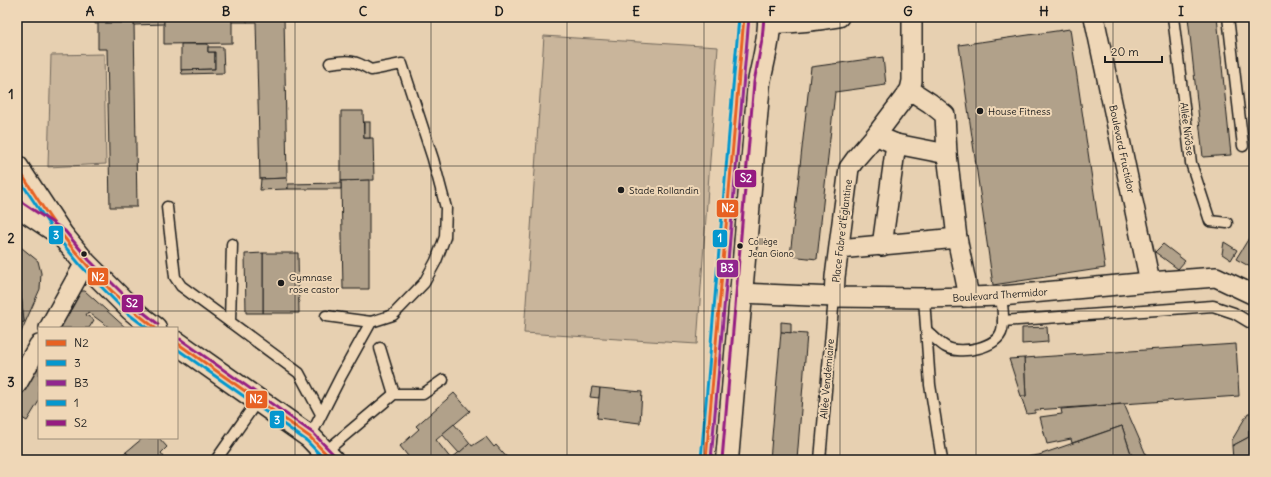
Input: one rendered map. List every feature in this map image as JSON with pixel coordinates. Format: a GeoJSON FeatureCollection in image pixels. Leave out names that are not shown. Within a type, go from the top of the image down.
{"type":"FeatureCollection","features":[{"type":"Feature","properties":{"kind":"street"},"geometry":{"type":"LineString","coordinates":[[727,460],[759,82],[769,20],[790,24],[839,17]]}},
{"type":"Feature","properties":{"kind":"street"},"geometry":{"type":"LineString","coordinates":[[912,17],[912,81],[910,90],[945,115],[947,154],[957,238],[969,297]]}},
{"type":"Feature","properties":{"kind":"street","name":"Boulevard Fructidor"},"geometry":{"type":"LineString","coordinates":[[1094,17],[1150,282]]}},
{"type":"Feature","properties":{"kind":"street","name":"Place Fabre d'Églantine"},"geometry":{"type":"LineString","coordinates":[[834,297],[835,277],[850,168],[910,90]]}},
{"type":"Feature","properties":{"kind":"street"},"geometry":{"type":"LineString","coordinates":[[876,135],[896,144],[947,154]]}},
{"type":"Feature","properties":{"kind":"street"},"geometry":{"type":"LineString","coordinates":[[882,246],[896,144]]}},
{"type":"Feature","properties":{"kind":"street"},"geometry":{"type":"LineString","coordinates":[[17,167],[62,235],[85,262],[131,309],[154,327]]}},
{"type":"Feature","properties":{"kind":"street"},"geometry":{"type":"LineString","coordinates":[[17,205],[62,235]]}},
{"type":"Feature","properties":{"kind":"street"},"geometry":{"type":"LineString","coordinates":[[839,249],[957,238]]}},
{"type":"Feature","properties":{"kind":"street"},"geometry":{"type":"LineString","coordinates":[[49,327],[85,262]]}},
{"type":"Feature","properties":{"kind":"street","name":"Boulevard Thermidor"},"geometry":{"type":"LineString","coordinates":[[741,293],[834,297],[924,298],[1001,296],[1216,277],[1254,295]]}},
{"type":"Feature","properties":{"kind":"street"},"geometry":{"type":"LineString","coordinates":[[178,344],[310,437],[329,456]]}},
{"type":"Feature","properties":{"kind":"street"},"geometry":{"type":"LineString","coordinates":[[17,384],[38,347]]}},
{"type":"Feature","properties":{"kind":"lane"},"geometry":{"type":"LineString","coordinates":[[706,460],[744,17]]}},
{"type":"Feature","properties":{"kind":"lane","name":"Allée Nivôse"},"geometry":{"type":"LineString","coordinates":[[1173,17],[1191,162],[1210,221],[1227,223]]}},
{"type":"Feature","properties":{"kind":"lane"},"geometry":{"type":"LineString","coordinates":[[1228,17],[1243,146]]}},
{"type":"Feature","properties":{"kind":"lane"},"geometry":{"type":"LineString","coordinates":[[326,316],[371,322],[393,315],[424,283],[436,260],[445,237],[446,208],[402,64],[371,70],[359,63],[348,60],[330,63]]}},
{"type":"Feature","properties":{"kind":"lane"},"geometry":{"type":"LineString","coordinates":[[167,207],[175,277],[181,286],[299,373],[321,414]]}},
{"type":"Feature","properties":{"kind":"lane"},"geometry":{"type":"LineString","coordinates":[[230,322],[232,244]]}},
{"type":"Feature","properties":{"kind":"lane"},"geometry":{"type":"LineString","coordinates":[[927,331],[946,348],[959,350],[981,348],[995,341],[1002,331],[1003,322],[1001,296]]}},
{"type":"Feature","properties":{"kind":"lane","name":"Allée Vendémiaire"},"geometry":{"type":"LineString","coordinates":[[820,460],[834,297]]}},
{"type":"Feature","properties":{"kind":"lane"},"geometry":{"type":"LineString","coordinates":[[924,298],[930,385],[942,460]]}},
{"type":"Feature","properties":{"kind":"lane"},"geometry":{"type":"LineString","coordinates":[[1003,322],[1213,306],[1234,313],[1254,325]]}},
{"type":"Feature","properties":{"kind":"lane"},"geometry":{"type":"LineString","coordinates":[[310,437],[371,322]]}},
{"type":"Feature","properties":{"kind":"lane"},"geometry":{"type":"LineString","coordinates":[[380,348],[394,394]]}},
{"type":"Feature","properties":{"kind":"lane"},"geometry":{"type":"LineString","coordinates":[[329,456],[394,394],[423,394],[443,380]]}},
{"type":"Feature","properties":{"kind":"lane"},"geometry":{"type":"LineString","coordinates":[[216,460],[258,400]]}},
{"type":"Feature","properties":{"kind":"shaded area","name":"Stade Rollandin"},"geometry":{"type":"Polygon","coordinates":[[[544,36],[718,47],[697,344],[524,333],[544,36]]]}},
{"type":"Feature","properties":{"kind":"shaded area"},"geometry":{"type":"Polygon","coordinates":[[[104,54],[106,164],[48,167],[51,55],[104,54]]]}},
{"type":"Feature","properties":{"kind":"building"},"geometry":{"type":"Polygon","coordinates":[[[95,17],[107,17],[107,23],[95,24],[95,17]]]}},
{"type":"Feature","properties":{"kind":"building"},"geometry":{"type":"Polygon","coordinates":[[[164,17],[164,24],[134,25],[134,23],[107,23],[107,18],[164,17]]]}},
{"type":"Feature","properties":{"kind":"building"},"geometry":{"type":"Polygon","coordinates":[[[164,17],[232,17],[232,43],[164,44],[164,17]]]}},
{"type":"Feature","properties":{"kind":"building"},"geometry":{"type":"Polygon","coordinates":[[[232,17],[247,17],[247,22],[232,22],[232,17]]]}},
{"type":"Feature","properties":{"kind":"building"},"geometry":{"type":"Polygon","coordinates":[[[247,17],[284,17],[287,178],[260,179],[256,22],[247,22],[247,17]]]}},
{"type":"Feature","properties":{"kind":"building"},"geometry":{"type":"Polygon","coordinates":[[[1188,17],[1217,17],[1231,155],[1203,157],[1188,17]]]}},
{"type":"Feature","properties":{"kind":"building"},"geometry":{"type":"Polygon","coordinates":[[[98,23],[134,23],[137,207],[110,207],[107,49],[98,49],[98,23]]]}},
{"type":"Feature","properties":{"kind":"building"},"geometry":{"type":"Polygon","coordinates":[[[1070,29],[1105,268],[993,285],[959,45],[1070,29]]]}},
{"type":"Feature","properties":{"kind":"building"},"geometry":{"type":"Polygon","coordinates":[[[181,44],[208,44],[208,52],[215,52],[215,69],[181,70],[181,44]]]}},
{"type":"Feature","properties":{"kind":"building"},"geometry":{"type":"Polygon","coordinates":[[[208,47],[223,47],[224,73],[182,74],[181,70],[215,69],[215,52],[208,52],[208,47]]]}},
{"type":"Feature","properties":{"kind":"building"},"geometry":{"type":"Polygon","coordinates":[[[883,57],[886,85],[835,92],[817,259],[790,256],[811,67],[883,57]]]}},
{"type":"Feature","properties":{"kind":"building"},"geometry":{"type":"Polygon","coordinates":[[[341,111],[363,111],[364,138],[373,138],[374,180],[341,181],[341,111]]]}},
{"type":"Feature","properties":{"kind":"building"},"geometry":{"type":"Polygon","coordinates":[[[364,122],[370,122],[370,138],[364,138],[364,122]]]}},
{"type":"Feature","properties":{"kind":"building"},"geometry":{"type":"Polygon","coordinates":[[[287,178],[288,189],[260,190],[261,179],[287,178]]]}},
{"type":"Feature","properties":{"kind":"building"},"geometry":{"type":"Polygon","coordinates":[[[369,180],[369,289],[343,289],[341,181],[369,180]]]}},
{"type":"Feature","properties":{"kind":"building"},"geometry":{"type":"Polygon","coordinates":[[[341,183],[341,189],[288,189],[288,184],[341,183]]]}},
{"type":"Feature","properties":{"kind":"building"},"geometry":{"type":"Polygon","coordinates":[[[1249,238],[1254,241],[1254,269],[1236,259],[1249,238]]]}},
{"type":"Feature","properties":{"kind":"building"},"geometry":{"type":"Polygon","coordinates":[[[1224,242],[1237,250],[1231,260],[1222,254],[1224,242]]]}},
{"type":"Feature","properties":{"kind":"building"},"geometry":{"type":"Polygon","coordinates":[[[17,244],[38,261],[41,273],[40,289],[21,332],[17,330],[17,323],[24,322],[17,244]]]}},
{"type":"Feature","properties":{"kind":"building"},"geometry":{"type":"Polygon","coordinates":[[[1163,244],[1185,261],[1178,269],[1155,252],[1163,244]]]}},
{"type":"Feature","properties":{"kind":"building","name":"Gymnase rose castor"},"geometry":{"type":"Polygon","coordinates":[[[263,253],[298,253],[299,313],[263,313],[263,253]]]}},
{"type":"Feature","properties":{"kind":"building"},"geometry":{"type":"Polygon","coordinates":[[[263,253],[263,313],[246,313],[245,254],[263,253]]]}},
{"type":"Feature","properties":{"kind":"building"},"geometry":{"type":"Polygon","coordinates":[[[17,257],[24,322],[17,323],[17,257]]]}},
{"type":"Feature","properties":{"kind":"building"},"geometry":{"type":"Polygon","coordinates":[[[80,291],[85,291],[125,327],[109,327],[88,312],[86,315],[94,320],[90,327],[59,327],[80,291]]]}},
{"type":"Feature","properties":{"kind":"building"},"geometry":{"type":"Polygon","coordinates":[[[781,322],[791,323],[791,333],[781,332],[781,322]]]}},
{"type":"Feature","properties":{"kind":"building"},"geometry":{"type":"Polygon","coordinates":[[[1047,327],[1048,342],[1022,344],[1022,328],[1047,327]]]}},
{"type":"Feature","properties":{"kind":"building"},"geometry":{"type":"Polygon","coordinates":[[[781,332],[807,334],[797,460],[770,460],[781,332]]]}},
{"type":"Feature","properties":{"kind":"building"},"geometry":{"type":"Polygon","coordinates":[[[1236,344],[1239,396],[1035,410],[1035,413],[1027,414],[1021,396],[1026,396],[1024,358],[1236,344]]]}},
{"type":"Feature","properties":{"kind":"building"},"geometry":{"type":"Polygon","coordinates":[[[1024,358],[1026,396],[1021,396],[1009,359],[1024,358]]]}},
{"type":"Feature","properties":{"kind":"building"},"geometry":{"type":"Polygon","coordinates":[[[38,363],[38,403],[27,421],[17,415],[17,400],[38,363]]]}},
{"type":"Feature","properties":{"kind":"building"},"geometry":{"type":"Polygon","coordinates":[[[592,387],[600,388],[599,398],[590,397],[592,387]]]}},
{"type":"Feature","properties":{"kind":"building"},"geometry":{"type":"Polygon","coordinates":[[[600,388],[642,392],[640,423],[597,418],[600,388]]]}},
{"type":"Feature","properties":{"kind":"building"},"geometry":{"type":"Polygon","coordinates":[[[454,393],[470,411],[436,440],[451,459],[470,443],[472,446],[486,437],[494,447],[496,445],[509,460],[411,460],[400,446],[419,429],[416,426],[454,393]]]}},
{"type":"Feature","properties":{"kind":"building"},"geometry":{"type":"Polygon","coordinates":[[[1124,404],[1147,457],[1153,460],[1133,460],[1122,426],[1072,443],[1071,439],[1047,444],[1040,417],[1062,414],[1061,409],[1124,404]]]}},
{"type":"Feature","properties":{"kind":"building"},"geometry":{"type":"Polygon","coordinates":[[[1248,413],[1254,413],[1254,427],[1249,430],[1249,437],[1232,446],[1232,440],[1248,413]]]}},
{"type":"Feature","properties":{"kind":"building"},"geometry":{"type":"Polygon","coordinates":[[[454,424],[470,443],[459,453],[442,434],[454,424]]]}},
{"type":"Feature","properties":{"kind":"building"},"geometry":{"type":"Polygon","coordinates":[[[1122,426],[1133,460],[1008,460],[1039,455],[1122,426]]]}},
{"type":"Feature","properties":{"kind":"building"},"geometry":{"type":"Polygon","coordinates":[[[1254,427],[1254,460],[1233,460],[1232,446],[1249,437],[1249,430],[1254,427]]]}},
{"type":"Feature","properties":{"kind":"building"},"geometry":{"type":"Polygon","coordinates":[[[142,439],[160,439],[167,447],[161,453],[164,457],[161,460],[132,460],[126,452],[142,439]]]}},
{"type":"Feature","properties":{"kind":"building"},"geometry":{"type":"Polygon","coordinates":[[[126,452],[132,460],[122,460],[119,457],[126,452]]]}},
{"type":"Feature","properties":{"kind":"transit line","name":"1"},"geometry":{"type":"LineString","coordinates":[[701,460],[739,17]]}},
{"type":"Feature","properties":{"kind":"transit line","name":"N2"},"geometry":{"type":"LineString","coordinates":[[706,460],[744,17]]}},
{"type":"Feature","properties":{"kind":"transit line","name":"B3"},"geometry":{"type":"LineString","coordinates":[[711,460],[749,17]]}},
{"type":"Feature","properties":{"kind":"transit line","name":"S2"},"geometry":{"type":"LineString","coordinates":[[722,460],[754,82],[762,40],[764,17]]}},
{"type":"Feature","properties":{"kind":"transit line","name":"N2"},"geometry":{"type":"LineString","coordinates":[[17,167],[51,219],[83,261],[118,297],[154,327]]}},
{"type":"Feature","properties":{"kind":"transit line","name":"3"},"geometry":{"type":"LineString","coordinates":[[17,176],[58,238],[81,266],[127,313],[146,327]]}},
{"type":"Feature","properties":{"kind":"transit line","name":"S2"},"geometry":{"type":"LineString","coordinates":[[20,201],[65,231],[89,260],[134,305],[158,324]]}},
{"type":"Feature","properties":{"kind":"transit line","name":"S2"},"geometry":{"type":"LineString","coordinates":[[180,339],[313,433],[336,457]]}},
{"type":"Feature","properties":{"kind":"transit line","name":"N2"},"geometry":{"type":"LineString","coordinates":[[178,344],[310,437],[332,460]]}},
{"type":"Feature","properties":{"kind":"transit line","name":"3"},"geometry":{"type":"LineString","coordinates":[[178,350],[307,441],[325,460]]}},
{"type":"Feature","properties":{"kind":"place","name":"House Fitness"},"geometry":{"type":"Point","coordinates":[980,111]}},
{"type":"Feature","properties":{"kind":"place","name":"Stade Rollandin"},"geometry":{"type":"Point","coordinates":[621,190]}},
{"type":"Feature","properties":{"kind":"place","name":"Collège Jean Giono"},"geometry":{"type":"Point","coordinates":[740,246]}},
{"type":"Feature","properties":{"kind":"place","name":"Gymnase rose castor"},"geometry":{"type":"Point","coordinates":[281,283]}}]}
